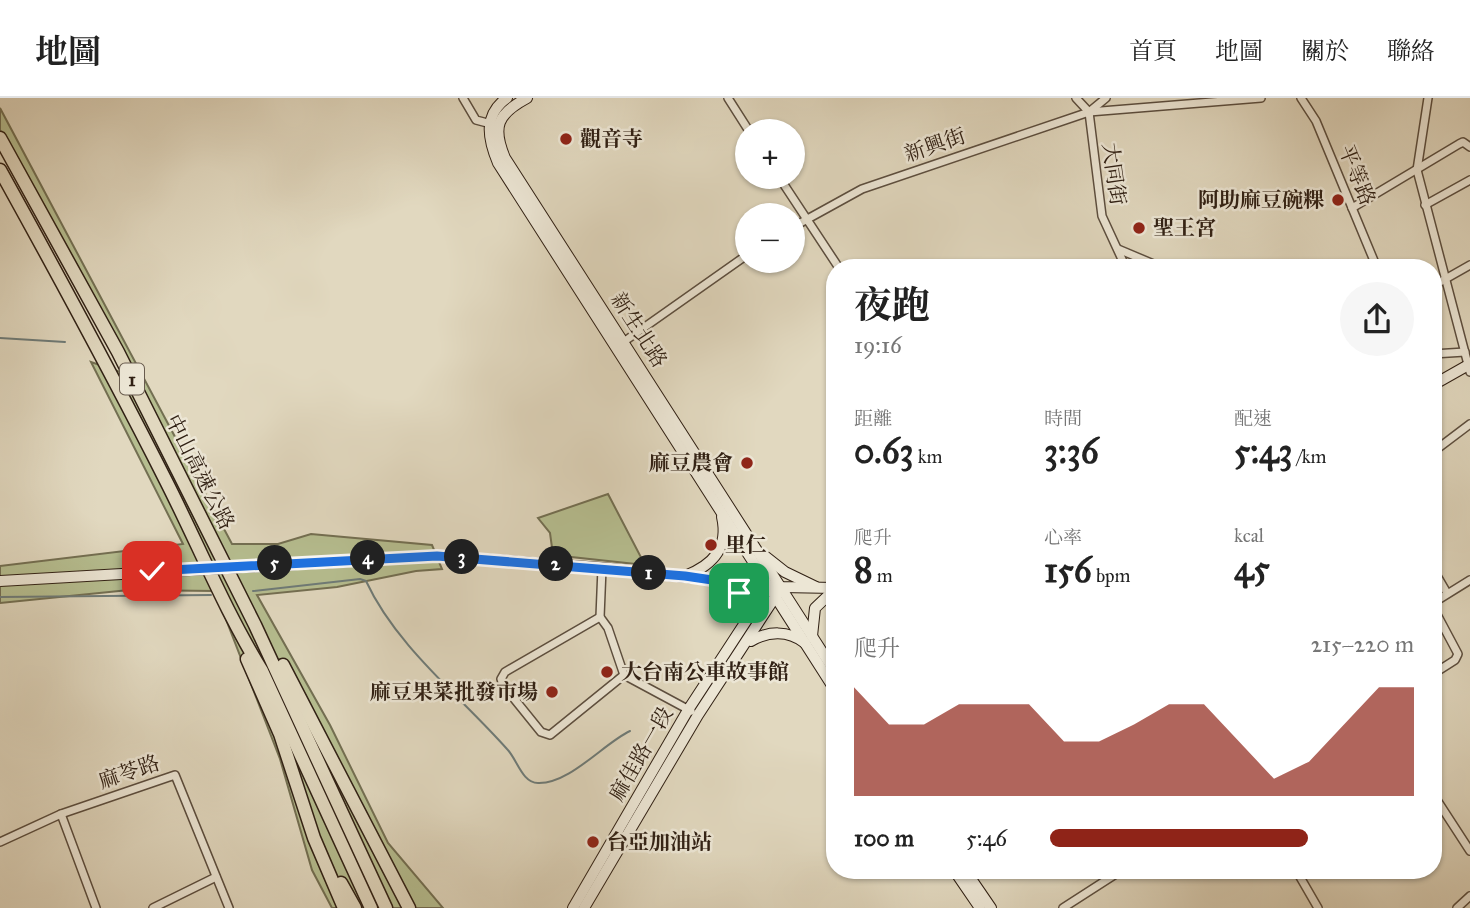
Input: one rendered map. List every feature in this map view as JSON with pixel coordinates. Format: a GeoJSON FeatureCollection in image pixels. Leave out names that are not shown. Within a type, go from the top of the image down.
{"type":"FeatureCollection","features":[{"type":"Feature","properties":{"kind":"highway","name":"中山高速公路"},"geometry":{"type":"LineString","coordinates":[[0,138],[118,352],[255,625],[386,908]]}},
{"type":"Feature","properties":{"kind":"highway","name":"中山高速公路"},"geometry":{"type":"LineString","coordinates":[[0,170],[105,361],[196,539],[240,635],[262,671],[371,908]]}},
{"type":"Feature","properties":{"kind":"highway"},"geometry":{"type":"LineString","coordinates":[[255,625],[274,649],[297,690],[410,908]]}},
{"type":"Feature","properties":{"kind":"highway"},"geometry":{"type":"LineString","coordinates":[[240,635],[280,734],[314,838],[344,908]]}},
{"type":"Feature","properties":{"kind":"highway"},"geometry":{"type":"LineString","coordinates":[[314,838],[355,908]]}},
{"type":"Feature","properties":{"kind":"main road"},"geometry":{"type":"LineString","coordinates":[[494,125],[499,104],[507,98]]}},
{"type":"Feature","properties":{"kind":"main road"},"geometry":{"type":"LineString","coordinates":[[494,125],[506,111],[527,98]]}},
{"type":"Feature","properties":{"kind":"main road","name":"新生北路"},"geometry":{"type":"LineString","coordinates":[[494,125],[489,139],[498,163],[758,548],[778,592]]}},
{"type":"Feature","properties":{"kind":"main road","name":"新生北路"},"geometry":{"type":"LineString","coordinates":[[619,344],[769,586],[778,592]]}},
{"type":"Feature","properties":{"kind":"main road"},"geometry":{"type":"LineString","coordinates":[[1442,380],[1469,367]]}},
{"type":"Feature","properties":{"kind":"main road"},"geometry":{"type":"LineString","coordinates":[[685,576],[706,566],[721,551],[724,526],[721,509]]}},
{"type":"Feature","properties":{"kind":"main road"},"geometry":{"type":"LineString","coordinates":[[758,548],[785,572],[819,589]]}},
{"type":"Feature","properties":{"kind":"main road"},"geometry":{"type":"LineString","coordinates":[[0,581],[437,556],[602,568],[769,586]]}},
{"type":"Feature","properties":{"kind":"main road"},"geometry":{"type":"LineString","coordinates":[[719,581],[743,598],[746,616],[743,629]]}},
{"type":"Feature","properties":{"kind":"main road","name":"麻佳路一段"},"geometry":{"type":"LineString","coordinates":[[573,908],[769,586]]}},
{"type":"Feature","properties":{"kind":"main road"},"geometry":{"type":"LineString","coordinates":[[826,589],[778,592],[826,661]]}},
{"type":"Feature","properties":{"kind":"main road","name":"麻佳路一段"},"geometry":{"type":"LineString","coordinates":[[584,908],[693,712],[747,643],[778,592]]}},
{"type":"Feature","properties":{"kind":"main road"},"geometry":{"type":"LineString","coordinates":[[826,597],[815,608],[810,641],[826,672]]}},
{"type":"Feature","properties":{"kind":"main road"},"geometry":{"type":"LineString","coordinates":[[747,643],[762,635],[784,633],[810,641]]}},
{"type":"Feature","properties":{"kind":"main road"},"geometry":{"type":"LineString","coordinates":[[960,879],[979,908]]}},
{"type":"Feature","properties":{"kind":"main road"},"geometry":{"type":"LineString","coordinates":[[971,879],[991,908]]}},
{"type":"Feature","properties":{"kind":"street"},"geometry":{"type":"LineString","coordinates":[[463,98],[476,120],[494,125]]}},
{"type":"Feature","properties":{"kind":"street"},"geometry":{"type":"LineString","coordinates":[[728,98],[742,119]]}},
{"type":"Feature","properties":{"kind":"street"},"geometry":{"type":"LineString","coordinates":[[1076,98],[1089,112],[1106,98]]}},
{"type":"Feature","properties":{"kind":"street","name":"新興街"},"geometry":{"type":"LineString","coordinates":[[806,219],[862,189],[1089,112],[1261,98]]}},
{"type":"Feature","properties":{"kind":"street","name":"平等路"},"geometry":{"type":"LineString","coordinates":[[1301,98],[1316,121],[1373,259]]}},
{"type":"Feature","properties":{"kind":"street"},"geometry":{"type":"LineString","coordinates":[[1428,98],[1417,170],[1440,259]]}},
{"type":"Feature","properties":{"kind":"street","name":"大同街"},"geometry":{"type":"LineString","coordinates":[[1089,112],[1098,206],[1122,259]]}},
{"type":"Feature","properties":{"kind":"street"},"geometry":{"type":"LineString","coordinates":[[1352,208],[1459,144],[1463,142],[1470,147]]}},
{"type":"Feature","properties":{"kind":"street"},"geometry":{"type":"LineString","coordinates":[[1425,205],[1470,180]]}},
{"type":"Feature","properties":{"kind":"street"},"geometry":{"type":"LineString","coordinates":[[787,189],[833,259]]}},
{"type":"Feature","properties":{"kind":"street"},"geometry":{"type":"LineString","coordinates":[[1118,249],[1142,259]]}},
{"type":"Feature","properties":{"kind":"street"},"geometry":{"type":"LineString","coordinates":[[619,344],[735,263]]}},
{"type":"Feature","properties":{"kind":"street"},"geometry":{"type":"LineString","coordinates":[[1442,265],[1469,367]]}},
{"type":"Feature","properties":{"kind":"street"},"geometry":{"type":"LineString","coordinates":[[1442,281],[1470,265]]}},
{"type":"Feature","properties":{"kind":"street"},"geometry":{"type":"LineString","coordinates":[[1442,353],[1465,352]]}},
{"type":"Feature","properties":{"kind":"street"},"geometry":{"type":"LineString","coordinates":[[1442,445],[1470,424]]}},
{"type":"Feature","properties":{"kind":"street"},"geometry":{"type":"LineString","coordinates":[[602,568],[600,617],[608,628],[624,675],[693,712]]}},
{"type":"Feature","properties":{"kind":"street"},"geometry":{"type":"LineString","coordinates":[[1442,597],[1470,580]]}},
{"type":"Feature","properties":{"kind":"street"},"geometry":{"type":"LineString","coordinates":[[1442,584],[1447,593]]}},
{"type":"Feature","properties":{"kind":"street"},"geometry":{"type":"LineString","coordinates":[[600,617],[505,672],[501,679],[503,685],[541,732],[550,735],[624,675]]}},
{"type":"Feature","properties":{"kind":"street"},"geometry":{"type":"LineString","coordinates":[[1442,623],[1458,654],[1455,660],[1442,668]]}},
{"type":"Feature","properties":{"kind":"street","name":"麻苓路"},"geometry":{"type":"LineString","coordinates":[[0,842],[61,814],[175,775],[229,908]]}},
{"type":"Feature","properties":{"kind":"street"},"geometry":{"type":"LineString","coordinates":[[1442,808],[1470,851]]}},
{"type":"Feature","properties":{"kind":"street"},"geometry":{"type":"LineString","coordinates":[[61,814],[96,908]]}},
{"type":"Feature","properties":{"kind":"street"},"geometry":{"type":"LineString","coordinates":[[153,908],[216,877]]}},
{"type":"Feature","properties":{"kind":"street"},"geometry":{"type":"LineString","coordinates":[[1063,908],[1108,879]]}},
{"type":"Feature","properties":{"kind":"street"},"geometry":{"type":"LineString","coordinates":[[1301,879],[1318,908]]}},
{"type":"Feature","properties":{"kind":"street"},"geometry":{"type":"LineString","coordinates":[[1457,908],[1470,897]]}},
{"type":"Feature","properties":{"kind":"green space"},"geometry":{"type":"Polygon","coordinates":[[[0,108],[232,544],[278,544],[311,534],[432,545],[442,569],[416,571],[337,587],[257,595],[330,725],[388,843],[443,908],[332,908],[312,870],[280,759],[215,591],[129,590],[0,603],[0,566],[183,544],[91,362],[132,376],[0,130],[0,108]]]}},
{"type":"Feature","properties":{"kind":"green space"},"geometry":{"type":"Polygon","coordinates":[[[608,494],[645,565],[553,555],[550,533],[538,518],[608,494]]]}},
{"type":"Feature","properties":{"kind":"waterway"},"geometry":{"type":"LineString","coordinates":[[0,338],[65,342]]}},
{"type":"Feature","properties":{"kind":"waterway"},"geometry":{"type":"LineString","coordinates":[[253,591],[360,579],[366,581],[379,605],[411,649],[511,753],[524,775],[532,782],[550,782],[562,777],[630,731]]}},
{"type":"Feature","properties":{"kind":"waterway"},"geometry":{"type":"LineString","coordinates":[[0,597],[211,595]]}},
{"type":"Feature","properties":{"kind":"place","name":"觀音寺"},"geometry":{"type":"Point","coordinates":[566,139]}},
{"type":"Feature","properties":{"kind":"place","name":"阿助麻豆碗粿"},"geometry":{"type":"Point","coordinates":[1338,200]}},
{"type":"Feature","properties":{"kind":"place","name":"聖王宮"},"geometry":{"type":"Point","coordinates":[1139,228]}},
{"type":"Feature","properties":{"kind":"place","name":"麻豆農會"},"geometry":{"type":"Point","coordinates":[747,463]}},
{"type":"Feature","properties":{"kind":"place","name":"里仁"},"geometry":{"type":"Point","coordinates":[711,545]}},
{"type":"Feature","properties":{"kind":"place","name":"大台南公車故事館"},"geometry":{"type":"Point","coordinates":[607,672]}},
{"type":"Feature","properties":{"kind":"place","name":"麻豆果菜批發市場"},"geometry":{"type":"Point","coordinates":[552,692]}},
{"type":"Feature","properties":{"kind":"place","name":"台亞加油站"},"geometry":{"type":"Point","coordinates":[593,842]}},
{"type":"Feature","properties":{"kind":"route"},"geometry":{"type":"LineString","coordinates":[[152,571],[378,557],[437,556],[518,560],[685,576],[719,581],[739,593]]}}]}
